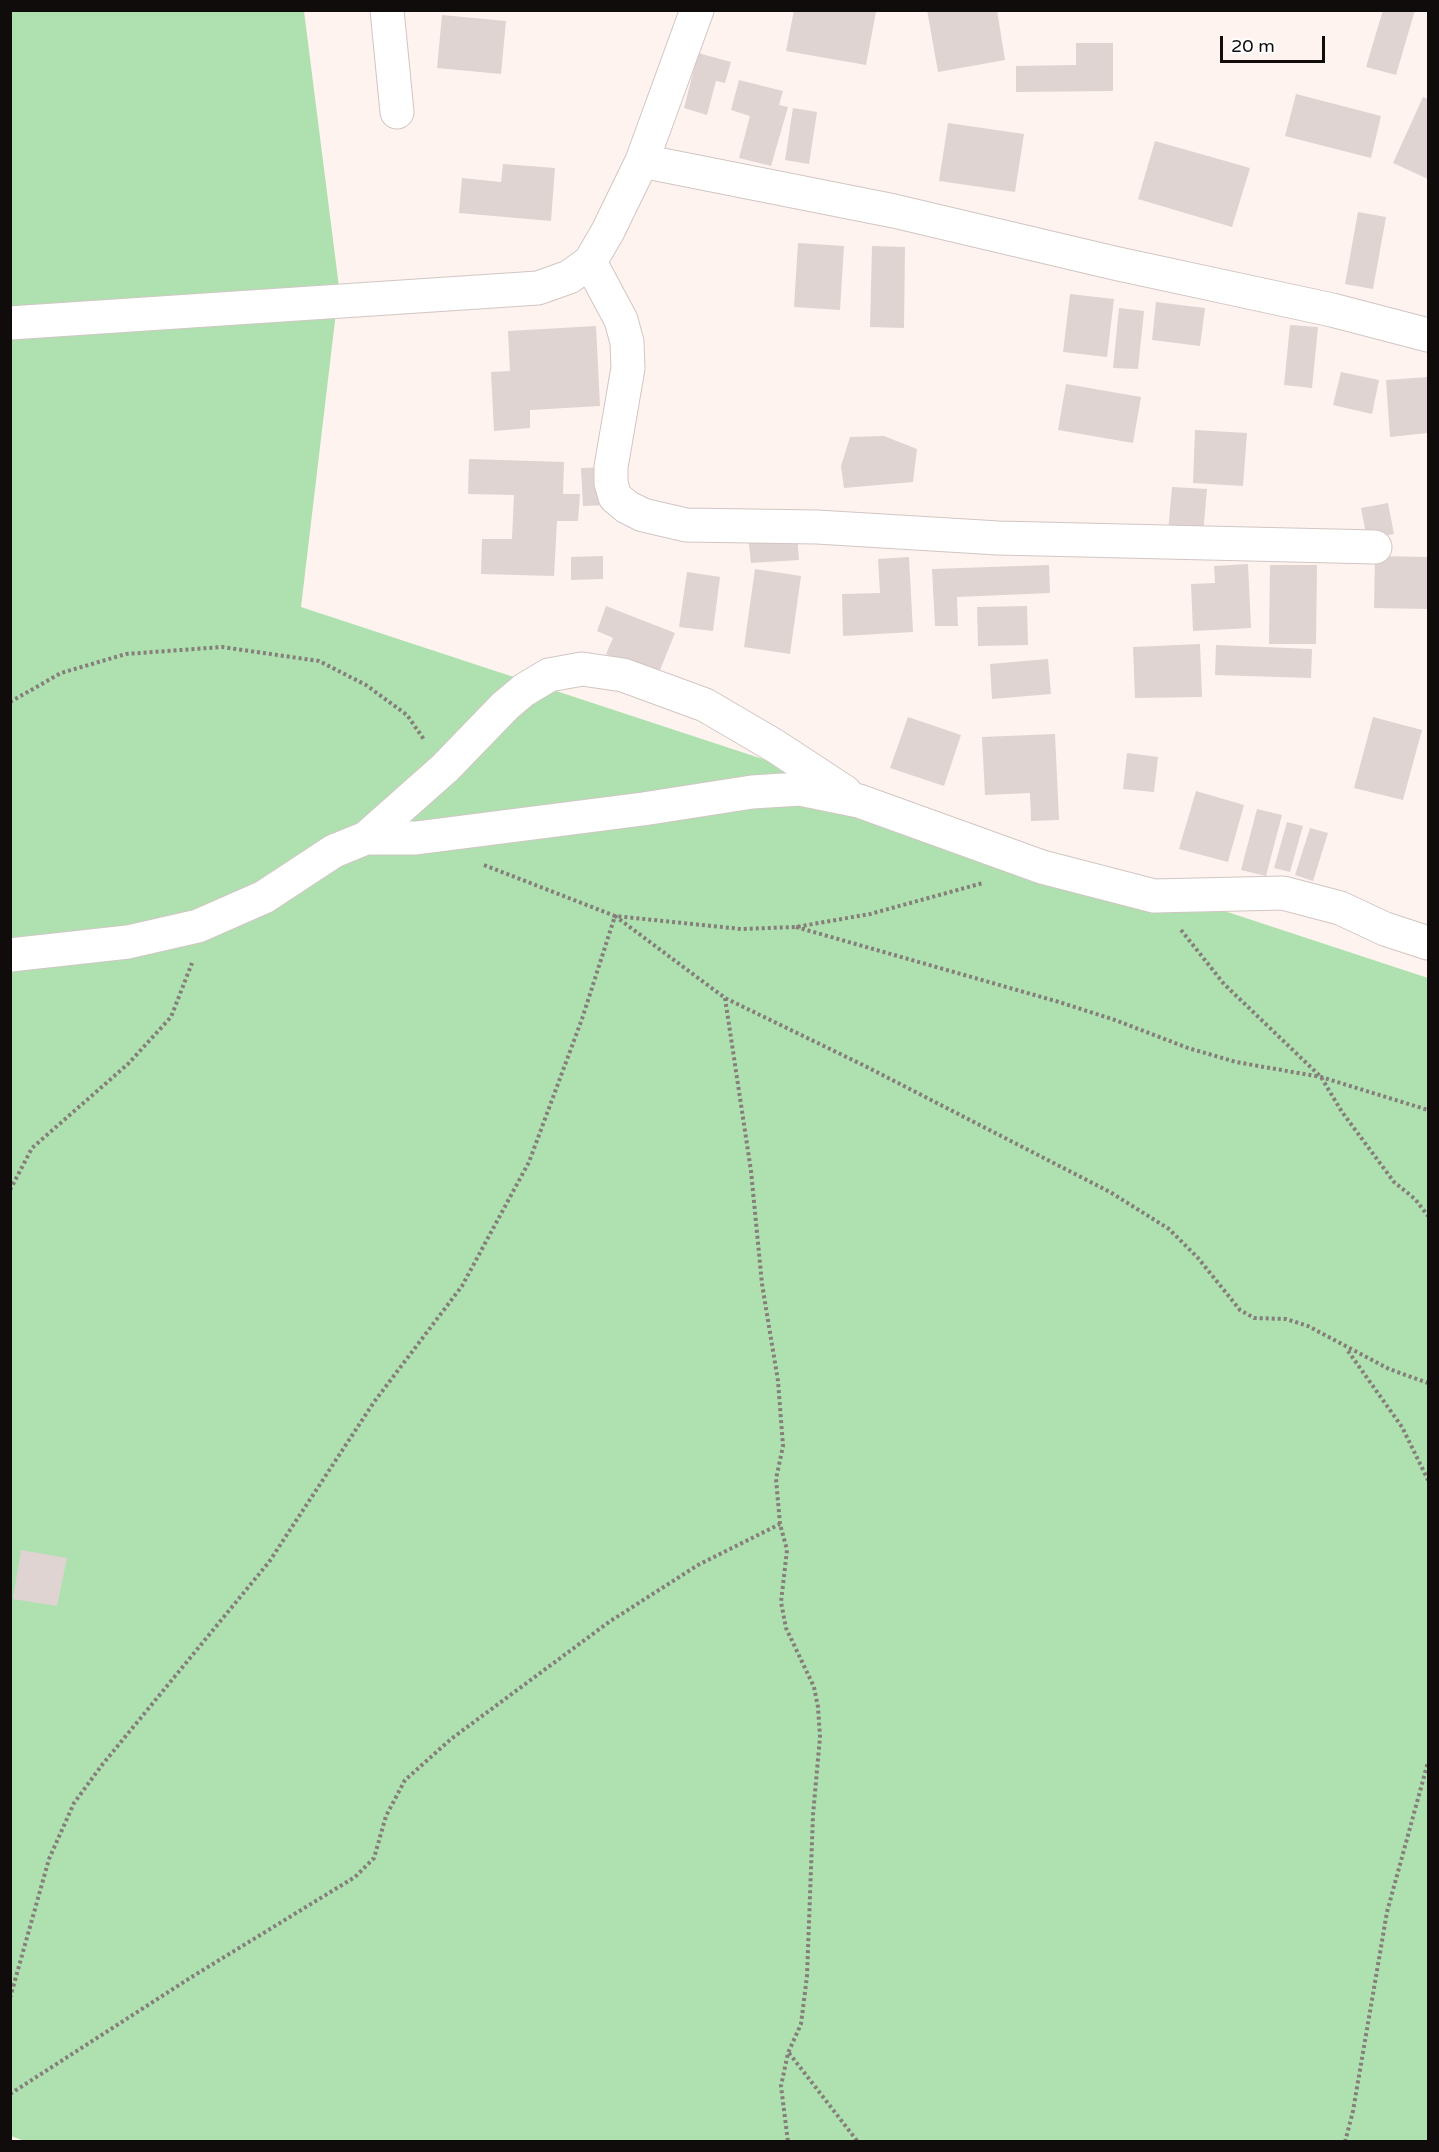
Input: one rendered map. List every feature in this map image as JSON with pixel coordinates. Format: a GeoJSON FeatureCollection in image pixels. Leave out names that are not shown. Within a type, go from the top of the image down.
{"type":"FeatureCollection","features":[{"type":"Feature","properties":{"kind":"street"},"geometry":{"type":"LineString","coordinates":[[387,10],[397,112]]}},
{"type":"Feature","properties":{"kind":"street"},"geometry":{"type":"LineString","coordinates":[[10,323],[538,288],[568,278],[590,262],[608,231],[642,161],[697,10]]}},
{"type":"Feature","properties":{"kind":"street"},"geometry":{"type":"LineString","coordinates":[[642,161],[894,211],[1114,263],[1332,310],[1428,335]]}},
{"type":"Feature","properties":{"kind":"street"},"geometry":{"type":"LineString","coordinates":[[590,262],[621,320],[627,342],[628,368],[611,467],[611,483],[615,497],[627,507],[643,515],[686,525],[817,527],[998,538],[1375,547]]}},
{"type":"Feature","properties":{"kind":"street"},"geometry":{"type":"LineString","coordinates":[[10,955],[128,942],[198,927],[264,897],[334,851],[366,838],[445,768],[504,706],[524,690],[549,675],[582,669],[623,675],[705,705],[775,746],[859,801]]}},
{"type":"Feature","properties":{"kind":"street"},"geometry":{"type":"LineString","coordinates":[[366,838],[427,837],[643,809],[752,792],[800,789],[859,801],[1042,867],[1154,896],[1283,893],[1340,908],[1385,929],[1428,943]]}},
{"type":"Feature","properties":{"kind":"path"},"geometry":{"type":"LineString","coordinates":[[10,702],[61,673],[126,654],[222,647],[320,661],[366,685],[407,715],[445,768]]}},
{"type":"Feature","properties":{"kind":"path"},"geometry":{"type":"LineString","coordinates":[[482,864],[615,916],[741,929],[796,927],[870,914],[985,882]]}},
{"type":"Feature","properties":{"kind":"path"},"geometry":{"type":"LineString","coordinates":[[1154,896],[1224,984],[1321,1077],[1342,1112],[1394,1182],[1415,1199],[1428,1216]]}},
{"type":"Feature","properties":{"kind":"path"},"geometry":{"type":"LineString","coordinates":[[615,916],[724,998],[865,1066],[1110,1192],[1169,1229],[1198,1258],[1240,1310],[1254,1318],[1286,1318],[1308,1326],[1389,1369],[1428,1383]]}},
{"type":"Feature","properties":{"kind":"path"},"geometry":{"type":"LineString","coordinates":[[10,1998],[49,1859],[74,1803],[102,1765],[269,1562],[374,1402],[462,1286],[529,1162],[582,1019],[615,916]]}},
{"type":"Feature","properties":{"kind":"path"},"geometry":{"type":"LineString","coordinates":[[10,1190],[32,1148],[128,1064],[171,1017],[194,957],[198,927]]}},
{"type":"Feature","properties":{"kind":"path"},"geometry":{"type":"LineString","coordinates":[[796,927],[1059,1002],[1115,1020],[1188,1048],[1236,1062],[1321,1077],[1428,1110]]}},
{"type":"Feature","properties":{"kind":"path"},"geometry":{"type":"LineString","coordinates":[[724,998],[751,1171],[762,1284],[778,1381],[783,1446],[776,1479],[780,1524],[787,1550],[781,1602],[786,1628],[814,1687],[820,1737],[813,1826],[807,1976],[801,2024],[788,2053],[781,2086],[788,2142]]}},
{"type":"Feature","properties":{"kind":"path"},"geometry":{"type":"LineString","coordinates":[[1347,1348],[1402,1427],[1428,1480]]}},
{"type":"Feature","properties":{"kind":"path"},"geometry":{"type":"LineString","coordinates":[[10,2094],[190,1978],[355,1877],[374,1858],[386,1816],[405,1780],[451,1739],[609,1622],[698,1566],[780,1524]]}},
{"type":"Feature","properties":{"kind":"path"},"geometry":{"type":"LineString","coordinates":[[1345,2142],[1353,2111],[1387,1912],[1428,1762]]}},
{"type":"Feature","properties":{"kind":"path"},"geometry":{"type":"LineString","coordinates":[[788,2053],[858,2142]]}},
{"type":"Feature","properties":{"kind":"green space"},"geometry":{"type":"Polygon","coordinates":[[[11,11],[304,11],[339,287],[301,607],[1428,978],[1428,2141],[27,2142],[11,2136],[11,11]]]}},
{"type":"Feature","properties":{"kind":"building"},"geometry":{"type":"Polygon","coordinates":[[[794,10],[876,12],[866,65],[786,51],[794,10]]]}},
{"type":"Feature","properties":{"kind":"building"},"geometry":{"type":"Polygon","coordinates":[[[927,10],[997,10],[1005,60],[938,72],[927,10]]]}},
{"type":"Feature","properties":{"kind":"building"},"geometry":{"type":"Polygon","coordinates":[[[1383,10],[1415,10],[1396,75],[1366,67],[1383,10]]]}},
{"type":"Feature","properties":{"kind":"building"},"geometry":{"type":"Polygon","coordinates":[[[442,15],[506,21],[501,74],[437,68],[442,15]]]}},
{"type":"Feature","properties":{"kind":"building"},"geometry":{"type":"Polygon","coordinates":[[[1076,43],[1113,43],[1113,91],[1016,92],[1016,66],[1076,65],[1076,43]]]}},
{"type":"Feature","properties":{"kind":"building"},"geometry":{"type":"Polygon","coordinates":[[[698,53],[731,62],[725,83],[716,81],[707,115],[684,108],[698,53]]]}},
{"type":"Feature","properties":{"kind":"building"},"geometry":{"type":"Polygon","coordinates":[[[739,80],[783,91],[779,105],[788,107],[771,166],[739,158],[750,116],[731,110],[739,80]]]}},
{"type":"Feature","properties":{"kind":"building"},"geometry":{"type":"Polygon","coordinates":[[[1296,94],[1381,116],[1371,158],[1285,136],[1296,94]]]}},
{"type":"Feature","properties":{"kind":"building"},"geometry":{"type":"Polygon","coordinates":[[[1423,97],[1428,99],[1428,179],[1393,163],[1423,97]]]}},
{"type":"Feature","properties":{"kind":"building"},"geometry":{"type":"Polygon","coordinates":[[[793,108],[817,112],[809,164],[785,160],[793,108]]]}},
{"type":"Feature","properties":{"kind":"building"},"geometry":{"type":"Polygon","coordinates":[[[948,123],[1024,134],[1015,192],[939,181],[948,123]]]}},
{"type":"Feature","properties":{"kind":"building"},"geometry":{"type":"Polygon","coordinates":[[[1155,141],[1250,168],[1232,227],[1138,199],[1155,141]]]}},
{"type":"Feature","properties":{"kind":"building"},"geometry":{"type":"Polygon","coordinates":[[[503,164],[555,168],[551,221],[459,213],[462,178],[501,182],[503,164]]]}},
{"type":"Feature","properties":{"kind":"building"},"geometry":{"type":"Polygon","coordinates":[[[1358,212],[1386,217],[1373,289],[1345,284],[1358,212]]]}},
{"type":"Feature","properties":{"kind":"building"},"geometry":{"type":"Polygon","coordinates":[[[798,243],[844,246],[840,310],[794,307],[798,243]]]}},
{"type":"Feature","properties":{"kind":"building"},"geometry":{"type":"Polygon","coordinates":[[[872,246],[905,247],[904,328],[870,327],[872,246]]]}},
{"type":"Feature","properties":{"kind":"building"},"geometry":{"type":"Polygon","coordinates":[[[1070,294],[1114,299],[1107,357],[1063,352],[1070,294]]]}},
{"type":"Feature","properties":{"kind":"building"},"geometry":{"type":"Polygon","coordinates":[[[1156,302],[1205,308],[1200,346],[1152,340],[1156,302]]]}},
{"type":"Feature","properties":{"kind":"building"},"geometry":{"type":"Polygon","coordinates":[[[1119,308],[1144,311],[1138,369],[1113,368],[1119,308]]]}},
{"type":"Feature","properties":{"kind":"building"},"geometry":{"type":"Polygon","coordinates":[[[1290,325],[1318,327],[1312,388],[1284,385],[1290,325]]]}},
{"type":"Feature","properties":{"kind":"building"},"geometry":{"type":"Polygon","coordinates":[[[596,326],[600,406],[530,410],[530,428],[494,431],[491,372],[510,371],[508,331],[596,326]]]}},
{"type":"Feature","properties":{"kind":"building"},"geometry":{"type":"Polygon","coordinates":[[[1341,372],[1379,380],[1372,414],[1333,405],[1341,372]]]}},
{"type":"Feature","properties":{"kind":"building"},"geometry":{"type":"Polygon","coordinates":[[[1428,377],[1428,433],[1390,437],[1386,380],[1428,377]]]}},
{"type":"Feature","properties":{"kind":"building"},"geometry":{"type":"Polygon","coordinates":[[[1066,384],[1141,397],[1133,443],[1058,430],[1066,384]]]}},
{"type":"Feature","properties":{"kind":"building"},"geometry":{"type":"Polygon","coordinates":[[[1195,430],[1247,433],[1243,486],[1193,483],[1195,430]]]}},
{"type":"Feature","properties":{"kind":"building"},"geometry":{"type":"Polygon","coordinates":[[[884,436],[917,449],[913,482],[844,488],[841,466],[850,437],[884,436]]]}},
{"type":"Feature","properties":{"kind":"building"},"geometry":{"type":"Polygon","coordinates":[[[469,459],[564,462],[563,494],[580,494],[578,521],[557,521],[554,576],[481,574],[482,539],[512,539],[514,495],[468,494],[469,459]]]}},
{"type":"Feature","properties":{"kind":"building"},"geometry":{"type":"Polygon","coordinates":[[[610,467],[611,505],[583,506],[581,468],[610,467]]]}},
{"type":"Feature","properties":{"kind":"building"},"geometry":{"type":"Polygon","coordinates":[[[1172,487],[1207,489],[1203,534],[1168,532],[1172,487]]]}},
{"type":"Feature","properties":{"kind":"building"},"geometry":{"type":"Polygon","coordinates":[[[1388,503],[1394,534],[1367,539],[1361,508],[1388,503]]]}},
{"type":"Feature","properties":{"kind":"building"},"geometry":{"type":"Polygon","coordinates":[[[797,532],[799,560],[751,563],[748,536],[797,532]]]}},
{"type":"Feature","properties":{"kind":"building"},"geometry":{"type":"Polygon","coordinates":[[[603,556],[603,579],[571,580],[571,557],[603,556]]]}},
{"type":"Feature","properties":{"kind":"building"},"geometry":{"type":"Polygon","coordinates":[[[1375,556],[1428,557],[1428,609],[1374,608],[1375,556]]]}},
{"type":"Feature","properties":{"kind":"building"},"geometry":{"type":"Polygon","coordinates":[[[909,557],[913,632],[843,636],[842,594],[880,593],[878,559],[909,557]]]}},
{"type":"Feature","properties":{"kind":"building"},"geometry":{"type":"Polygon","coordinates":[[[1248,564],[1251,628],[1193,631],[1191,584],[1215,583],[1214,566],[1248,564]]]}},
{"type":"Feature","properties":{"kind":"building"},"geometry":{"type":"Polygon","coordinates":[[[1049,565],[1050,593],[957,597],[958,626],[935,626],[932,569],[1049,565]]]}},
{"type":"Feature","properties":{"kind":"building"},"geometry":{"type":"Polygon","coordinates":[[[1270,565],[1317,565],[1316,644],[1269,644],[1270,565]]]}},
{"type":"Feature","properties":{"kind":"building"},"geometry":{"type":"Polygon","coordinates":[[[755,569],[801,576],[790,654],[744,647],[755,569]]]}},
{"type":"Feature","properties":{"kind":"building"},"geometry":{"type":"Polygon","coordinates":[[[687,572],[720,577],[713,631],[679,627],[687,572]]]}},
{"type":"Feature","properties":{"kind":"building"},"geometry":{"type":"Polygon","coordinates":[[[606,606],[675,633],[658,675],[606,654],[613,638],[597,631],[606,606]]]}},
{"type":"Feature","properties":{"kind":"building"},"geometry":{"type":"Polygon","coordinates":[[[1027,606],[1028,645],[978,646],[977,607],[1027,606]]]}},
{"type":"Feature","properties":{"kind":"building"},"geometry":{"type":"Polygon","coordinates":[[[1200,644],[1202,697],[1135,698],[1133,647],[1200,644]]]}},
{"type":"Feature","properties":{"kind":"building"},"geometry":{"type":"Polygon","coordinates":[[[1216,645],[1312,649],[1311,678],[1215,675],[1216,645]]]}},
{"type":"Feature","properties":{"kind":"building"},"geometry":{"type":"Polygon","coordinates":[[[1048,659],[1051,694],[992,699],[990,664],[1048,659]]]}},
{"type":"Feature","properties":{"kind":"building"},"geometry":{"type":"Polygon","coordinates":[[[908,717],[961,735],[944,786],[890,768],[908,717]]]}},
{"type":"Feature","properties":{"kind":"building"},"geometry":{"type":"Polygon","coordinates":[[[1373,717],[1422,730],[1403,800],[1354,788],[1373,717]]]}},
{"type":"Feature","properties":{"kind":"building"},"geometry":{"type":"Polygon","coordinates":[[[1055,734],[1059,820],[1031,821],[1030,793],[985,795],[982,737],[1055,734]]]}},
{"type":"Feature","properties":{"kind":"building"},"geometry":{"type":"Polygon","coordinates":[[[1127,753],[1158,757],[1154,792],[1123,789],[1127,753]]]}},
{"type":"Feature","properties":{"kind":"building"},"geometry":{"type":"Polygon","coordinates":[[[1196,791],[1244,805],[1228,862],[1179,849],[1196,791]]]}},
{"type":"Feature","properties":{"kind":"building"},"geometry":{"type":"Polygon","coordinates":[[[1257,809],[1282,815],[1266,876],[1241,870],[1257,809]]]}},
{"type":"Feature","properties":{"kind":"building"},"geometry":{"type":"Polygon","coordinates":[[[1287,822],[1303,826],[1290,872],[1274,868],[1287,822]]]}},
{"type":"Feature","properties":{"kind":"building"},"geometry":{"type":"Polygon","coordinates":[[[1310,828],[1328,833],[1313,881],[1295,875],[1310,828]]]}},
{"type":"Feature","properties":{"kind":"building"},"geometry":{"type":"Polygon","coordinates":[[[21,1550],[67,1558],[57,1606],[13,1599],[21,1550]]]}}]}
